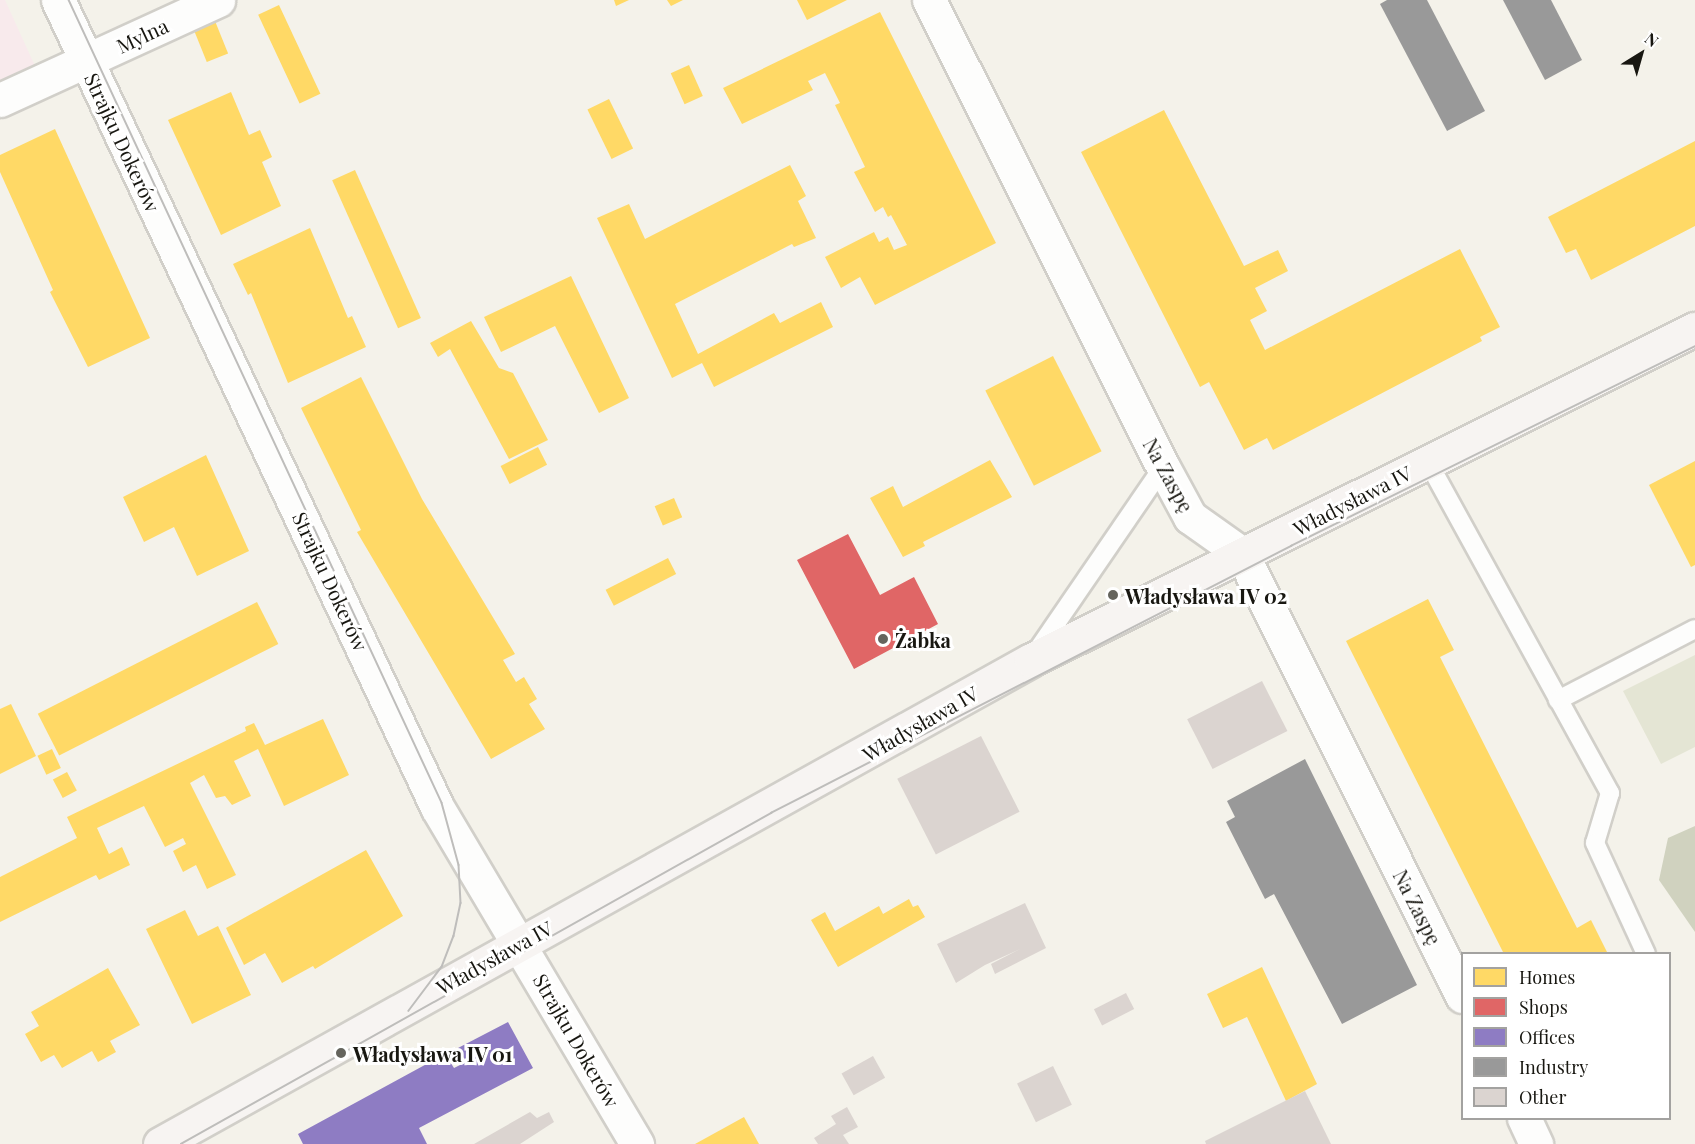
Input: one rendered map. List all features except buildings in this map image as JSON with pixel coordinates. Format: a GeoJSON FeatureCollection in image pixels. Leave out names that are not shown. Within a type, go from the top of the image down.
{"type":"FeatureCollection","features":[{"type":"Feature","properties":{"kind":"street","name":"Strajku Dokerów"},"geometry":{"type":"LineString","coordinates":[[58,0],[437,807],[520,942],[638,1144]]}},
{"type":"Feature","properties":{"kind":"street","name":"Mylna"},"geometry":{"type":"LineString","coordinates":[[0,100],[218,0]]}},
{"type":"Feature","properties":{"kind":"street","name":"Na Zaspę"},"geometry":{"type":"LineString","coordinates":[[929,0],[1190,517],[1242,554],[1461,994]]}},
{"type":"Feature","properties":{"kind":"street","name":"Władysława IV"},"geometry":{"type":"LineString","coordinates":[[160,1144],[1031,660],[1695,329]]}},
{"type":"Feature","properties":{"kind":"street"},"geometry":{"type":"LineString","coordinates":[[1524,1120],[1536,1144]]}},
{"type":"Feature","properties":{"kind":"lane"},"geometry":{"type":"LineString","coordinates":[[1428,462],[1610,793],[1595,843],[1645,952]]}},
{"type":"Feature","properties":{"kind":"lane"},"geometry":{"type":"LineString","coordinates":[[1031,660],[1163,467]]}},
{"type":"Feature","properties":{"kind":"lane"},"geometry":{"type":"LineString","coordinates":[[1558,700],[1695,629]]}},
{"type":"Feature","properties":{"kind":"shaded area"},"geometry":{"type":"Polygon","coordinates":[[[0,0],[5,0],[35,66],[0,82],[0,0]]]}},
{"type":"Feature","properties":{"kind":"green space"},"geometry":{"type":"Polygon","coordinates":[[[1695,655],[1695,747],[1661,764],[1623,691],[1695,655]]]}},
{"type":"Feature","properties":{"kind":"green space"},"geometry":{"type":"Polygon","coordinates":[[[1695,826],[1695,932],[1659,880],[1668,838],[1695,826]]]}},
{"type":"Feature","properties":{"kind":"tram line"},"geometry":{"type":"LineString","coordinates":[[69,0],[442,803],[459,865],[461,903],[454,936],[442,967],[409,1011]]}},
{"type":"Feature","properties":{"kind":"tram line"},"geometry":{"type":"LineString","coordinates":[[181,1144],[771,813],[1291,546],[1695,346]]}},
{"type":"Feature","properties":{"kind":"place","name":"Władysława IV 02"},"geometry":{"type":"Point","coordinates":[1113,595]}},
{"type":"Feature","properties":{"kind":"place","name":"Żabka"},"geometry":{"type":"Point","coordinates":[883,639]}},
{"type":"Feature","properties":{"kind":"place","name":"Władysława IV 01"},"geometry":{"type":"Point","coordinates":[341,1053]}}]}
